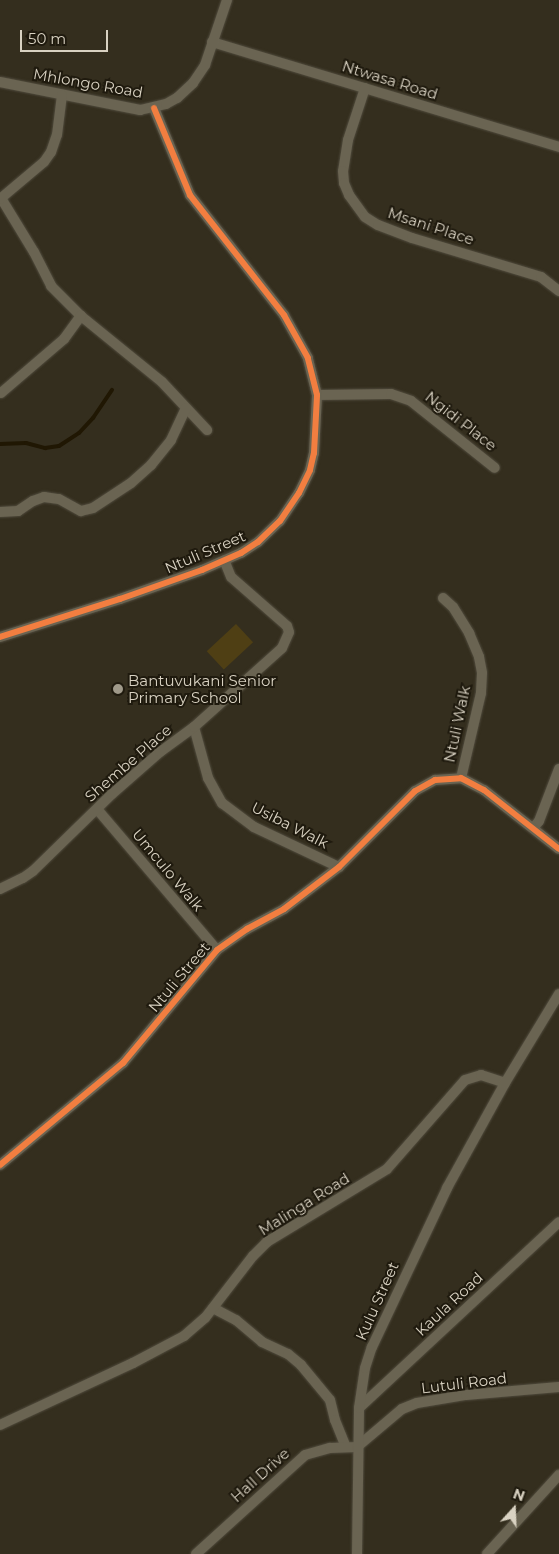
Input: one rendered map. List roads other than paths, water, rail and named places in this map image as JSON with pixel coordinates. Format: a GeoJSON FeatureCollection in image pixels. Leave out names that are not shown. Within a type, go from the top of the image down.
{"type":"FeatureCollection","features":[{"type":"Feature","properties":{"kind":"street","name":"Mhlongo Road"},"geometry":{"type":"LineString","coordinates":[[0,82],[62,96],[140,110],[154,108],[177,98],[193,83],[205,65],[227,0]]}},
{"type":"Feature","properties":{"kind":"street","name":"Ntwasa Road"},"geometry":{"type":"LineString","coordinates":[[212,42],[559,147]]}},
{"type":"Feature","properties":{"kind":"street","name":"Msani Place"},"geometry":{"type":"LineString","coordinates":[[365,88],[348,140],[343,171],[349,195],[365,217],[378,225],[412,238],[541,277],[559,292]]}},
{"type":"Feature","properties":{"kind":"street"},"geometry":{"type":"LineString","coordinates":[[62,96],[57,135],[51,152],[44,162],[1,198],[34,252],[51,286],[81,316],[162,382],[207,430]]}},
{"type":"Feature","properties":{"kind":"street","name":"Ntuli Street"},"geometry":{"type":"LineString","coordinates":[[0,637],[120,599],[224,560],[258,542],[280,521],[299,493],[314,453],[318,395],[308,358],[296,333],[190,195],[154,108]]}},
{"type":"Feature","properties":{"kind":"street"},"geometry":{"type":"LineString","coordinates":[[1,393],[64,339],[81,316]]}},
{"type":"Feature","properties":{"kind":"street","name":"Ngidi Place"},"geometry":{"type":"LineString","coordinates":[[318,395],[392,394],[411,401],[495,468]]}},
{"type":"Feature","properties":{"kind":"street"},"geometry":{"type":"LineString","coordinates":[[0,512],[18,512],[33,501],[51,496],[81,511],[92,508],[131,483],[151,465],[171,440],[186,408]]}},
{"type":"Feature","properties":{"kind":"street","name":"Shembe Place"},"geometry":{"type":"LineString","coordinates":[[0,888],[23,878],[33,871],[160,752],[194,727],[282,648],[289,632],[287,626],[231,577],[224,560]]}},
{"type":"Feature","properties":{"kind":"street","name":"Ntuli Walk"},"geometry":{"type":"LineString","coordinates":[[443,598],[453,607],[469,633],[479,657],[482,673],[481,694],[461,778]]}},
{"type":"Feature","properties":{"kind":"street","name":"Usiba Walk"},"geometry":{"type":"LineString","coordinates":[[194,727],[208,778],[222,803],[254,827],[339,866]]}},
{"type":"Feature","properties":{"kind":"street"},"geometry":{"type":"LineString","coordinates":[[533,828],[539,821],[559,770]]}},
{"type":"Feature","properties":{"kind":"street","name":"Ntuli Street"},"geometry":{"type":"LineString","coordinates":[[0,1165],[123,1062],[217,950],[247,929],[284,909],[339,866],[415,791],[435,780],[461,778]]}},
{"type":"Feature","properties":{"kind":"street"},"geometry":{"type":"LineString","coordinates":[[461,778],[484,790],[559,849]]}},
{"type":"Feature","properties":{"kind":"street","name":"Umculo Walk"},"geometry":{"type":"LineString","coordinates":[[98,809],[217,950]]}},
{"type":"Feature","properties":{"kind":"street"},"geometry":{"type":"LineString","coordinates":[[505,1083],[559,994]]}},
{"type":"Feature","properties":{"kind":"street","name":"Malinga Road"},"geometry":{"type":"LineString","coordinates":[[0,1426],[170,1344],[199,1325],[253,1256],[268,1242],[287,1228],[351,1192],[387,1169],[404,1152],[465,1080],[482,1076],[505,1083]]}},
{"type":"Feature","properties":{"kind":"street","name":"Kulu Street"},"geometry":{"type":"LineString","coordinates":[[357,1554],[357,1447],[359,1408],[365,1368],[384,1320],[447,1188],[505,1083]]}},
{"type":"Feature","properties":{"kind":"street","name":"Kaula Road"},"geometry":{"type":"LineString","coordinates":[[359,1408],[559,1222]]}},
{"type":"Feature","properties":{"kind":"street"},"geometry":{"type":"LineString","coordinates":[[213,1308],[236,1320],[262,1342],[288,1354],[301,1365],[330,1400],[335,1420],[346,1447]]}},
{"type":"Feature","properties":{"kind":"street","name":"Lutuli Road"},"geometry":{"type":"LineString","coordinates":[[357,1447],[402,1409],[417,1403],[466,1395],[559,1387]]}},
{"type":"Feature","properties":{"kind":"street","name":"Hall Drive"},"geometry":{"type":"LineString","coordinates":[[196,1554],[305,1455],[330,1448],[357,1447]]}},
{"type":"Feature","properties":{"kind":"street"},"geometry":{"type":"LineString","coordinates":[[487,1554],[559,1475]]}},
{"type":"Feature","properties":{"kind":"waterway"},"geometry":{"type":"LineString","coordinates":[[0,444],[26,443],[45,448],[59,446],[79,433],[93,418],[112,390]]}},
{"type":"Feature","properties":{"kind":"place","name":"Bantuvukani Senior Primary School"},"geometry":{"type":"Point","coordinates":[118,689]}}]}
